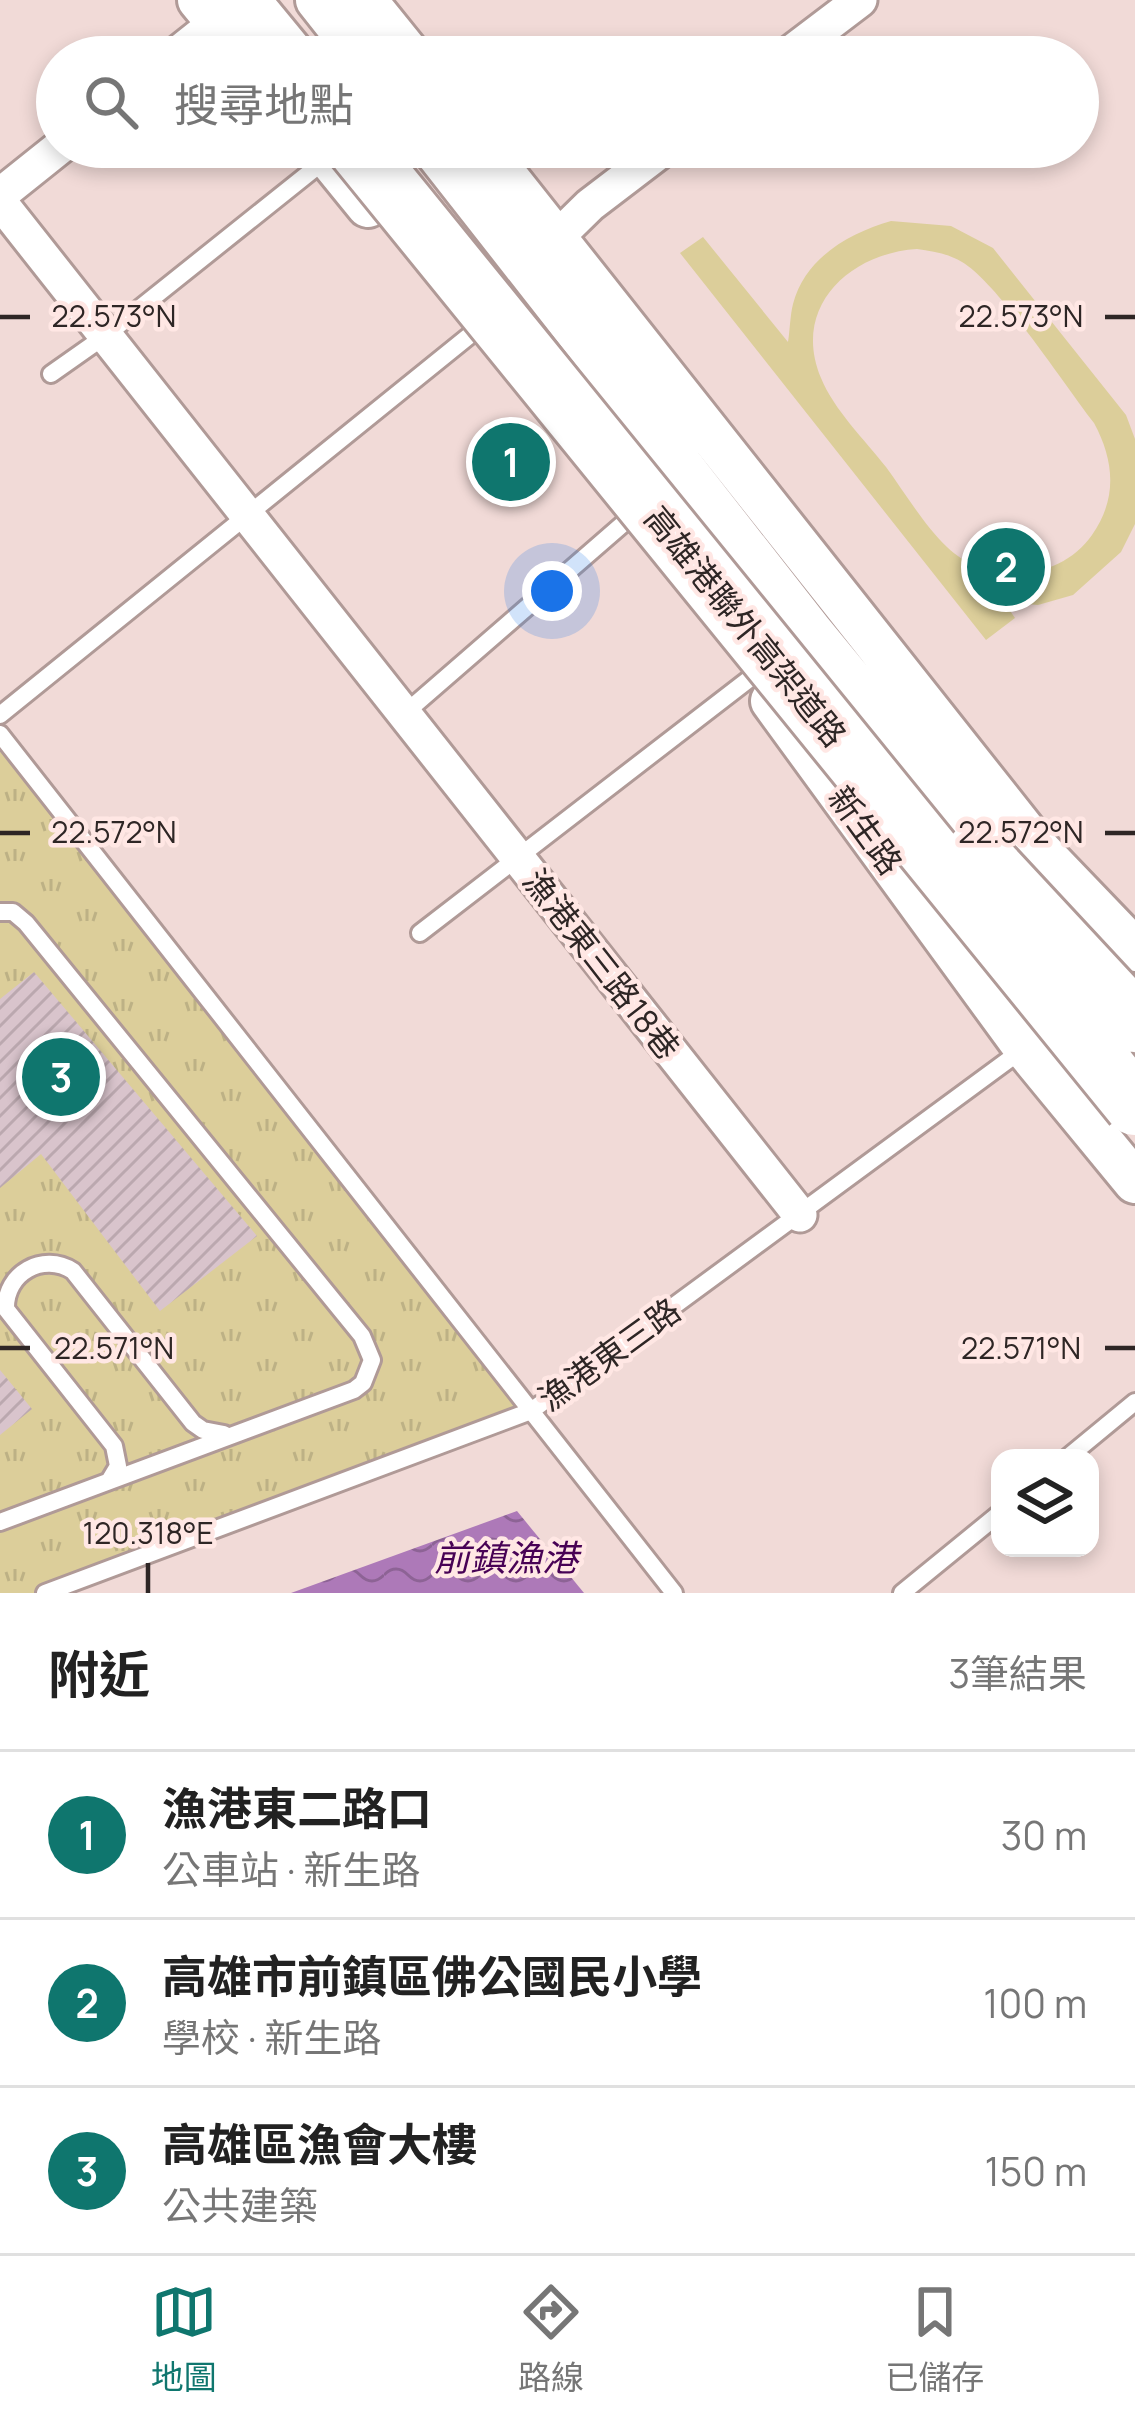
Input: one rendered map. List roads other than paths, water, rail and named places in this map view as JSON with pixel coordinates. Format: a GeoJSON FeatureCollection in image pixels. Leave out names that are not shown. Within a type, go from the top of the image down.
{"type":"FeatureCollection","features":[{"type":"Feature","properties":{"kind":"highway"},"geometry":{"type":"LineString","coordinates":[[274,0],[303,36]]}},
{"type":"Feature","properties":{"kind":"highway"},"geometry":{"type":"LineString","coordinates":[[218,7],[256,36]]}},
{"type":"Feature","properties":{"kind":"highway","name":"高雄港聯外高架道路"},"geometry":{"type":"LineString","coordinates":[[353,168],[1135,1069]]}},
{"type":"Feature","properties":{"kind":"highway","name":"高雄港聯外高架道路"},"geometry":{"type":"LineString","coordinates":[[408,168],[1135,1105]]}},
{"type":"Feature","properties":{"kind":"highway"},"geometry":{"type":"LineString","coordinates":[[840,724],[1111,1002]]}},
{"type":"Feature","properties":{"kind":"highway"},"geometry":{"type":"LineString","coordinates":[[840,724],[1041,1031],[1135,1145]]}},
{"type":"Feature","properties":{"kind":"street"},"geometry":{"type":"LineString","coordinates":[[317,0],[345,36]]}},
{"type":"Feature","properties":{"kind":"street"},"geometry":{"type":"LineString","coordinates":[[365,0],[394,36]]}},
{"type":"Feature","properties":{"kind":"street"},"geometry":{"type":"LineString","coordinates":[[388,0],[416,36]]}},
{"type":"Feature","properties":{"kind":"street"},"geometry":{"type":"LineString","coordinates":[[813,36],[860,0]]}},
{"type":"Feature","properties":{"kind":"street"},"geometry":{"type":"LineString","coordinates":[[192,36],[218,7],[234,36]]}},
{"type":"Feature","properties":{"kind":"street"},"geometry":{"type":"LineString","coordinates":[[0,198],[36,167]]}},
{"type":"Feature","properties":{"kind":"street","name":"新生路"},"geometry":{"type":"LineString","coordinates":[[353,168],[485,320],[660,492],[786,651],[1111,1002]]}},
{"type":"Feature","properties":{"kind":"street","name":"新生路"},"geometry":{"type":"LineString","coordinates":[[453,168],[539,256],[1040,851],[1135,949]]}},
{"type":"Feature","properties":{"kind":"street","name":"新生路"},"geometry":{"type":"LineString","coordinates":[[494,168],[660,492],[786,651],[1135,1182]]}},
{"type":"Feature","properties":{"kind":"street","name":"新生路"},"geometry":{"type":"LineString","coordinates":[[511,168],[539,256]]}},
{"type":"Feature","properties":{"kind":"street"},"geometry":{"type":"LineString","coordinates":[[539,256],[642,168]]}},
{"type":"Feature","properties":{"kind":"street","name":"漁港東三路18巷"},"geometry":{"type":"LineString","coordinates":[[0,198],[800,1215]]}},
{"type":"Feature","properties":{"kind":"lane"},"geometry":{"type":"LineString","coordinates":[[51,374],[315,168]]}},
{"type":"Feature","properties":{"kind":"lane"},"geometry":{"type":"LineString","coordinates":[[0,715],[485,320]]}},
{"type":"Feature","properties":{"kind":"lane"},"geometry":{"type":"LineString","coordinates":[[404,714],[660,492]]}},
{"type":"Feature","properties":{"kind":"lane"},"geometry":{"type":"LineString","coordinates":[[420,933],[786,651]]}},
{"type":"Feature","properties":{"kind":"lane"},"geometry":{"type":"LineString","coordinates":[[0,734],[674,1593]]}},
{"type":"Feature","properties":{"kind":"lane"},"geometry":{"type":"LineString","coordinates":[[0,912],[14,912],[26,923],[368,1347],[372,1360],[369,1374],[353,1390],[0,1522]]}},
{"type":"Feature","properties":{"kind":"lane","name":"漁港東三路"},"geometry":{"type":"LineString","coordinates":[[44,1593],[531,1411],[1040,1036],[1111,1002]]}},
{"type":"Feature","properties":{"kind":"lane"},"geometry":{"type":"LineString","coordinates":[[109,1481],[118,1466],[113,1446],[6,1309],[13,1280],[34,1266],[55,1263],[73,1271],[193,1423],[202,1430],[231,1433]]}},
{"type":"Feature","properties":{"kind":"lane"},"geometry":{"type":"LineString","coordinates":[[1078,1449],[1135,1402]]}},
{"type":"Feature","properties":{"kind":"lane"},"geometry":{"type":"LineString","coordinates":[[902,1593],[991,1520]]}},
{"type":"Feature","properties":{"kind":"water","name":"前鎮漁港"},"geometry":{"type":"Polygon","coordinates":[[[517,1511],[584,1593],[291,1593],[517,1511]]]}},
{"type":"Feature","properties":{"kind":"place","name":"漁港東二路口"},"geometry":{"type":"Point","coordinates":[511,462]}},
{"type":"Feature","properties":{"kind":"place","name":"高雄市前鎮區佛公國民小學"},"geometry":{"type":"Point","coordinates":[1006,567]}},
{"type":"Feature","properties":{"kind":"place","name":"高雄區漁會大樓"},"geometry":{"type":"Point","coordinates":[61,1077]}}]}
